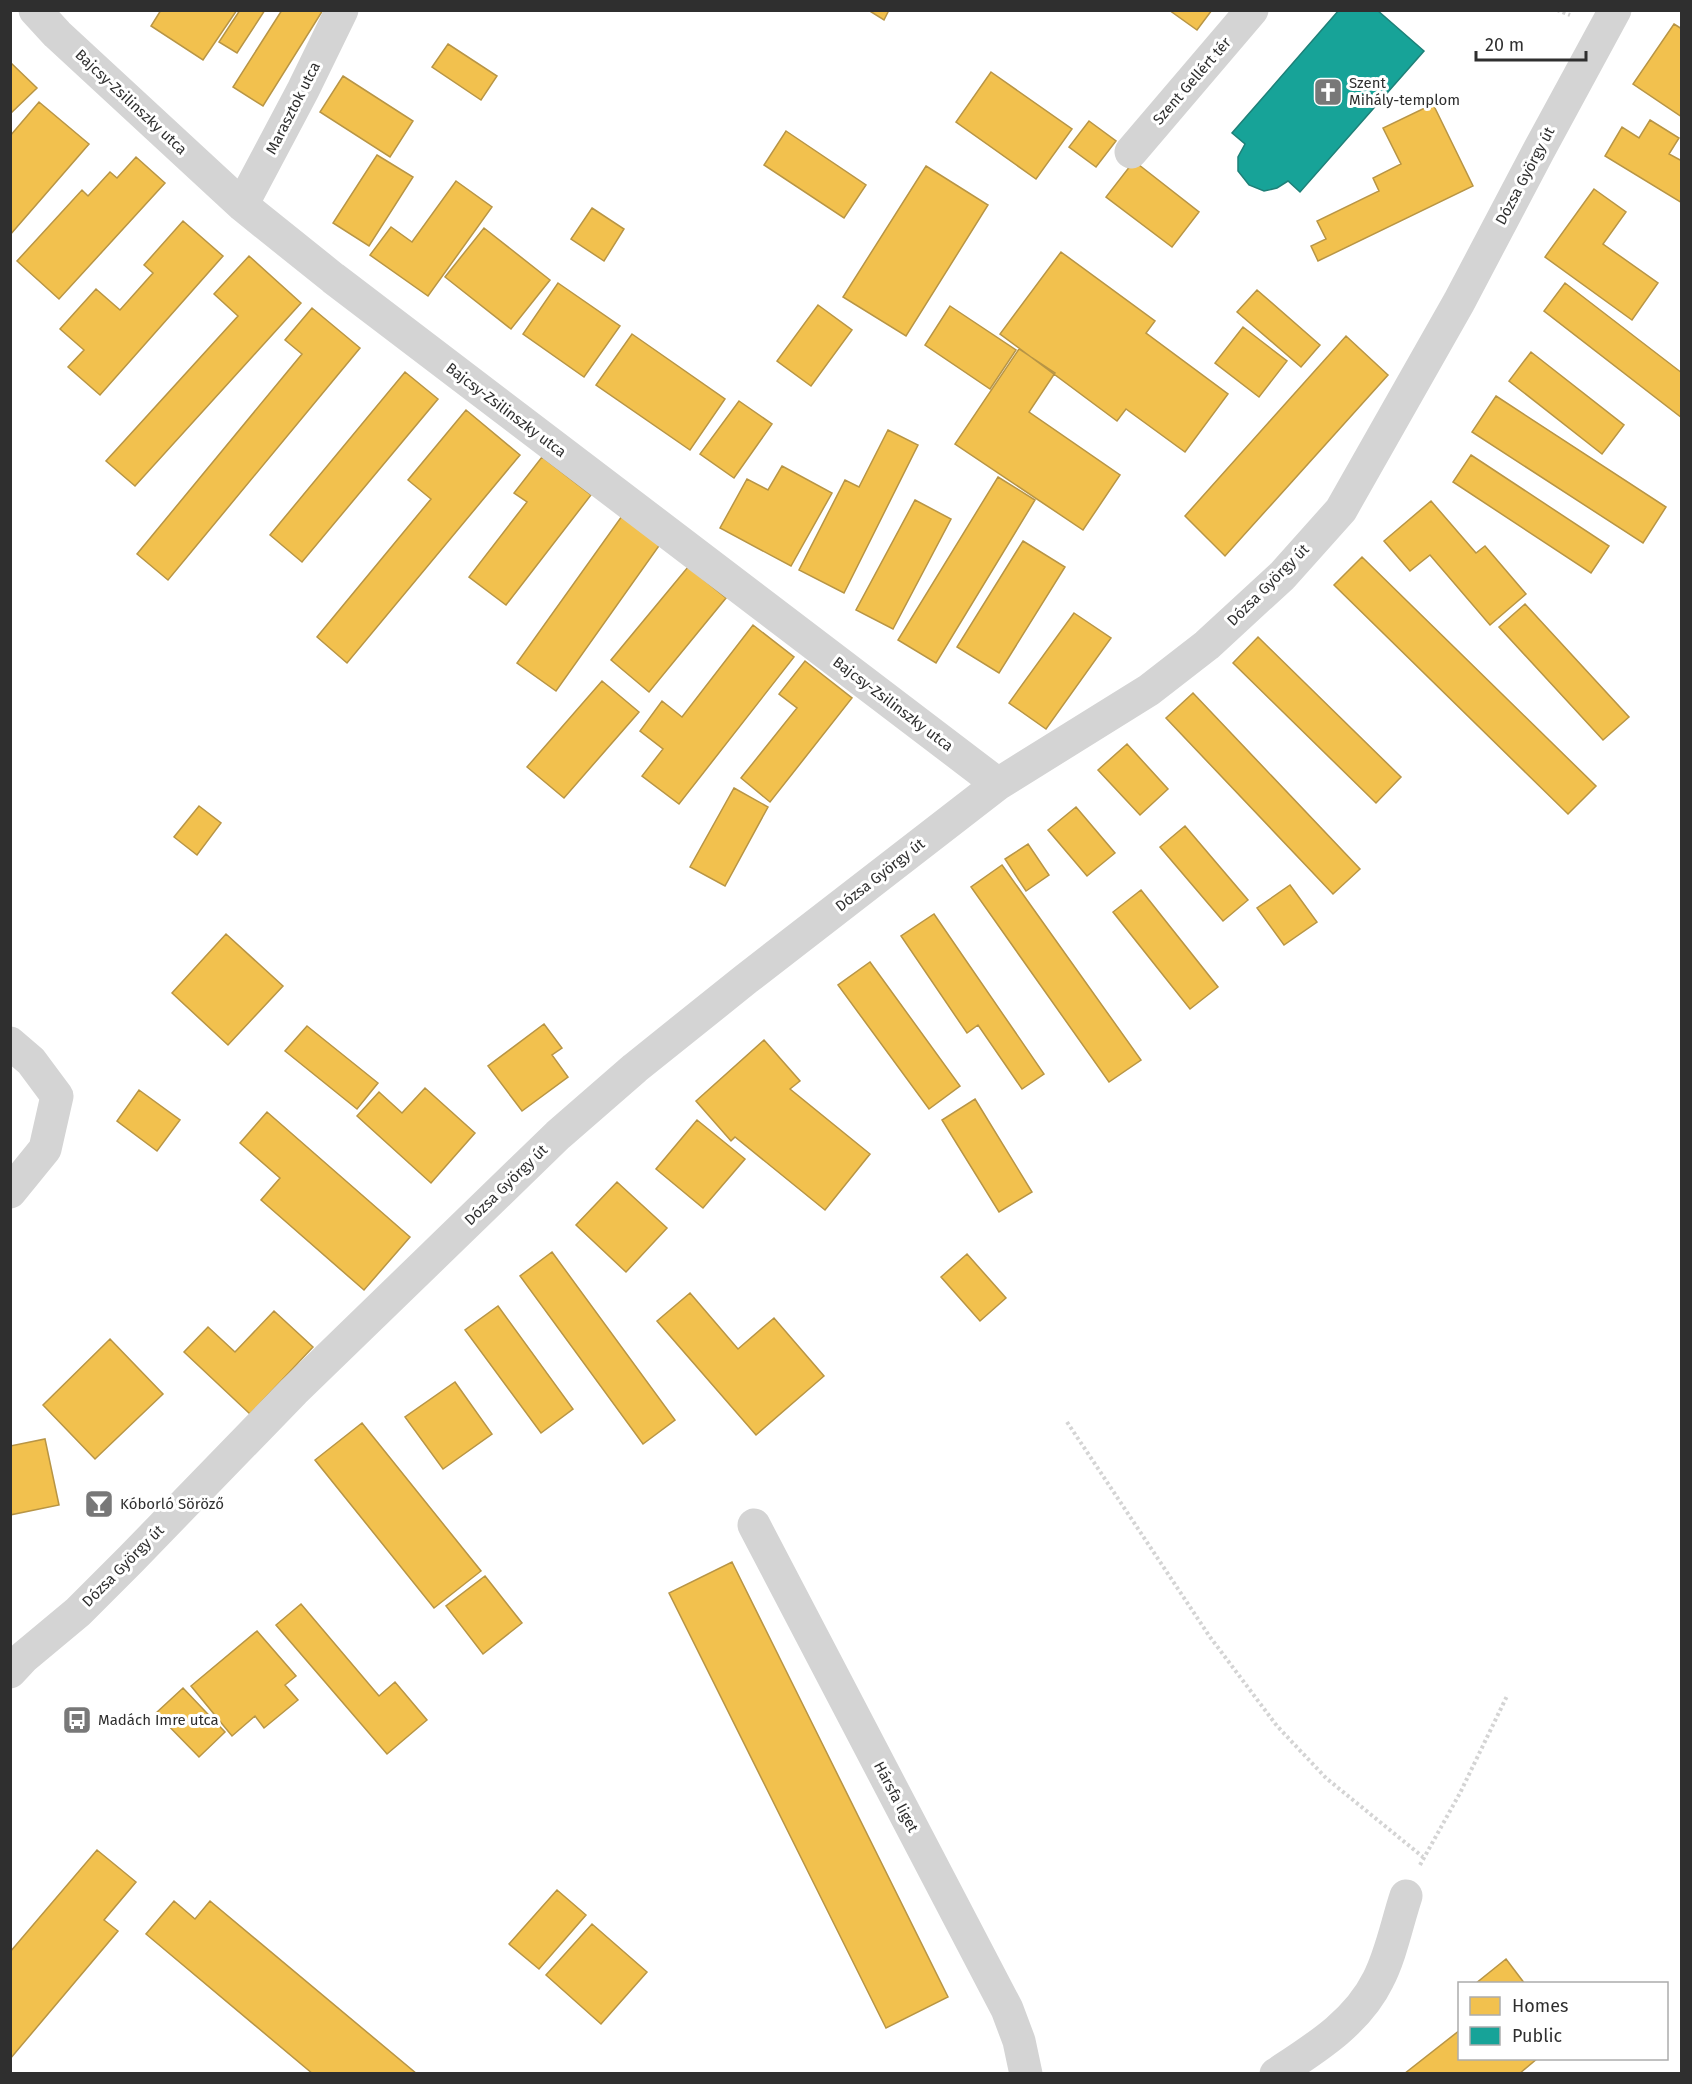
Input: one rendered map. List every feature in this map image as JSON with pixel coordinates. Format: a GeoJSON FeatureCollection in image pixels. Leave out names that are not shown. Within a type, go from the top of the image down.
{"type":"FeatureCollection","features":[{"type":"Feature","properties":{"kind":"street","name":"Bajcsy-Zsilinszky utca"},"geometry":{"type":"LineString","coordinates":[[35,10],[57,34],[242,205],[333,278],[998,784]]}},
{"type":"Feature","properties":{"kind":"street","name":"Marasztok utca"},"geometry":{"type":"LineString","coordinates":[[242,205],[303,90],[342,10]]}},
{"type":"Feature","properties":{"kind":"street","name":"Szent Gellért tér"},"geometry":{"type":"LineString","coordinates":[[1131,152],[1252,10]]}},
{"type":"Feature","properties":{"kind":"street","name":"Dózsa György út"},"geometry":{"type":"LineString","coordinates":[[17,1665],[78,1612],[294,1391],[558,1135],[635,1068],[998,784],[1149,690],[1207,645],[1282,576],[1341,510],[1459,302],[1615,10]]}},
{"type":"Feature","properties":{"kind":"street"},"geometry":{"type":"LineString","coordinates":[[10,1043],[31,1061],[57,1096],[45,1149],[10,1192]]}},
{"type":"Feature","properties":{"kind":"street","name":"Hársfa liget"},"geometry":{"type":"LineString","coordinates":[[753,1525],[1007,2009],[1019,2041],[1026,2073]]}},
{"type":"Feature","properties":{"kind":"street"},"geometry":{"type":"LineString","coordinates":[[10,1687],[17,1665]]}},
{"type":"Feature","properties":{"kind":"street"},"geometry":{"type":"LineString","coordinates":[[1276,2073],[1348,2022],[1362,2006],[1379,1979],[1406,1896]]}},
{"type":"Feature","properties":{"kind":"path"},"geometry":{"type":"LineString","coordinates":[[1557,10],[1570,15]]}},
{"type":"Feature","properties":{"kind":"path"},"geometry":{"type":"LineString","coordinates":[[1067,1422],[1210,1637],[1278,1726],[1326,1778],[1423,1857]]}},
{"type":"Feature","properties":{"kind":"path"},"geometry":{"type":"LineString","coordinates":[[1406,1896],[1423,1857],[1460,1793],[1507,1696]]}},
{"type":"Feature","properties":{"kind":"building: Homes"},"geometry":{"type":"Polygon","coordinates":[[[161,10],[237,10],[203,60],[151,26],[161,10]]]}},
{"type":"Feature","properties":{"kind":"building: Homes"},"geometry":{"type":"Polygon","coordinates":[[[240,10],[265,10],[237,53],[219,42],[240,10]]]}},
{"type":"Feature","properties":{"kind":"building: Homes"},"geometry":{"type":"Polygon","coordinates":[[[282,10],[323,10],[263,106],[233,87],[282,10]]]}},
{"type":"Feature","properties":{"kind":"building: Homes"},"geometry":{"type":"Polygon","coordinates":[[[868,10],[889,10],[884,20],[868,10]]]}},
{"type":"Feature","properties":{"kind":"building: Homes"},"geometry":{"type":"Polygon","coordinates":[[[1169,10],[1212,10],[1197,30],[1169,10]]]}},
{"type":"Feature","properties":{"kind":"building: Homes"},"geometry":{"type":"Polygon","coordinates":[[[1674,24],[1682,29],[1682,117],[1633,84],[1674,24]]]}},
{"type":"Feature","properties":{"kind":"building: Homes"},"geometry":{"type":"Polygon","coordinates":[[[448,44],[497,76],[481,100],[432,67],[448,44]]]}},
{"type":"Feature","properties":{"kind":"building: Homes"},"geometry":{"type":"Polygon","coordinates":[[[10,62],[37,88],[10,114],[10,62]]]}},
{"type":"Feature","properties":{"kind":"building: Homes"},"geometry":{"type":"Polygon","coordinates":[[[991,72],[1072,129],[1036,179],[956,122],[991,72]]]}},
{"type":"Feature","properties":{"kind":"building: Homes"},"geometry":{"type":"Polygon","coordinates":[[[343,76],[413,121],[390,157],[320,112],[343,76]]]}},
{"type":"Feature","properties":{"kind":"building: Homes"},"geometry":{"type":"Polygon","coordinates":[[[39,102],[89,144],[10,235],[10,136],[39,102]]]}},
{"type":"Feature","properties":{"kind":"building: Homes"},"geometry":{"type":"Polygon","coordinates":[[[1433,104],[1473,186],[1318,261],[1311,246],[1326,239],[1317,221],[1379,191],[1373,178],[1401,164],[1383,128],[1433,104]]]}},
{"type":"Feature","properties":{"kind":"building: Homes"},"geometry":{"type":"Polygon","coordinates":[[[1650,120],[1679,138],[1669,154],[1682,161],[1682,203],[1605,156],[1622,127],[1639,138],[1650,120]]]}},
{"type":"Feature","properties":{"kind":"building: Homes"},"geometry":{"type":"Polygon","coordinates":[[[1089,121],[1116,141],[1096,167],[1069,147],[1089,121]]]}},
{"type":"Feature","properties":{"kind":"building: Homes"},"geometry":{"type":"Polygon","coordinates":[[[786,131],[866,185],[844,218],[764,165],[786,131]]]}},
{"type":"Feature","properties":{"kind":"building: Homes"},"geometry":{"type":"Polygon","coordinates":[[[377,155],[413,177],[369,246],[333,223],[377,155]]]}},
{"type":"Feature","properties":{"kind":"building: Homes"},"geometry":{"type":"Polygon","coordinates":[[[136,157],[165,183],[59,299],[17,261],[82,190],[88,196],[110,172],[117,178],[136,157]]]}},
{"type":"Feature","properties":{"kind":"building: Homes"},"geometry":{"type":"Polygon","coordinates":[[[1134,161],[1199,212],[1172,247],[1106,197],[1134,161]]]}},
{"type":"Feature","properties":{"kind":"building: Homes"},"geometry":{"type":"Polygon","coordinates":[[[926,166],[988,205],[906,336],[843,297],[926,166]]]}},
{"type":"Feature","properties":{"kind":"building: Homes"},"geometry":{"type":"Polygon","coordinates":[[[456,181],[492,207],[428,296],[370,255],[391,227],[412,242],[456,181]]]}},
{"type":"Feature","properties":{"kind":"building: Homes"},"geometry":{"type":"Polygon","coordinates":[[[1594,189],[1626,212],[1603,244],[1658,283],[1632,320],[1545,257],[1594,189]]]}},
{"type":"Feature","properties":{"kind":"building: Homes"},"geometry":{"type":"Polygon","coordinates":[[[592,208],[624,229],[604,261],[571,239],[592,208]]]}},
{"type":"Feature","properties":{"kind":"building: Homes"},"geometry":{"type":"Polygon","coordinates":[[[183,221],[223,256],[100,395],[68,367],[84,350],[60,329],[96,289],[120,310],[153,273],[144,265],[183,221]]]}},
{"type":"Feature","properties":{"kind":"building: Homes"},"geometry":{"type":"Polygon","coordinates":[[[484,228],[550,280],[511,329],[445,277],[484,228]]]}},
{"type":"Feature","properties":{"kind":"building: Homes"},"geometry":{"type":"Polygon","coordinates":[[[1061,252],[1155,321],[1146,333],[1228,394],[1185,452],[1126,409],[1117,421],[1000,334],[1061,252]]]}},
{"type":"Feature","properties":{"kind":"building: Homes"},"geometry":{"type":"Polygon","coordinates":[[[249,256],[301,303],[135,486],[106,461],[238,316],[214,294],[249,256]]]}},
{"type":"Feature","properties":{"kind":"building: Homes"},"geometry":{"type":"Polygon","coordinates":[[[558,283],[620,326],[584,377],[523,334],[558,283]]]}},
{"type":"Feature","properties":{"kind":"building: Homes"},"geometry":{"type":"Polygon","coordinates":[[[1565,283],[1682,373],[1682,418],[1544,311],[1565,283]]]}},
{"type":"Feature","properties":{"kind":"building: Homes"},"geometry":{"type":"Polygon","coordinates":[[[1257,290],[1320,345],[1301,367],[1237,312],[1257,290]]]}},
{"type":"Feature","properties":{"kind":"building: Homes"},"geometry":{"type":"Polygon","coordinates":[[[818,305],[852,330],[811,386],[777,361],[818,305]]]}},
{"type":"Feature","properties":{"kind":"building: Homes"},"geometry":{"type":"Polygon","coordinates":[[[950,306],[1016,350],[990,389],[925,345],[950,306]]]}},
{"type":"Feature","properties":{"kind":"building: Homes"},"geometry":{"type":"Polygon","coordinates":[[[312,308],[360,348],[168,580],[137,554],[302,354],[285,340],[312,308]]]}},
{"type":"Feature","properties":{"kind":"building: Homes"},"geometry":{"type":"Polygon","coordinates":[[[1243,327],[1287,361],[1259,397],[1215,363],[1243,327]]]}},
{"type":"Feature","properties":{"kind":"building: Homes"},"geometry":{"type":"Polygon","coordinates":[[[632,334],[725,399],[690,450],[596,385],[632,334]]]}},
{"type":"Feature","properties":{"kind":"building: Homes"},"geometry":{"type":"Polygon","coordinates":[[[1346,336],[1388,375],[1225,556],[1185,516],[1346,336]]]}},
{"type":"Feature","properties":{"kind":"building: Homes"},"geometry":{"type":"Polygon","coordinates":[[[1019,349],[1055,373],[1029,412],[1120,475],[1083,530],[955,444],[1019,349]]]}},
{"type":"Feature","properties":{"kind":"building: Homes"},"geometry":{"type":"Polygon","coordinates":[[[1531,352],[1624,425],[1602,454],[1509,381],[1531,352]]]}},
{"type":"Feature","properties":{"kind":"building: Homes"},"geometry":{"type":"Polygon","coordinates":[[[405,372],[438,399],[302,562],[270,535],[405,372]]]}},
{"type":"Feature","properties":{"kind":"building: Homes"},"geometry":{"type":"Polygon","coordinates":[[[1496,396],[1666,507],[1643,543],[1472,432],[1496,396]]]}},
{"type":"Feature","properties":{"kind":"building: Homes"},"geometry":{"type":"Polygon","coordinates":[[[739,401],[772,424],[734,478],[700,454],[739,401]]]}},
{"type":"Feature","properties":{"kind":"building: Homes"},"geometry":{"type":"Polygon","coordinates":[[[466,410],[520,455],[347,663],[317,637],[431,499],[408,480],[466,410]]]}},
{"type":"Feature","properties":{"kind":"building: Homes"},"geometry":{"type":"Polygon","coordinates":[[[888,430],[918,445],[844,593],[799,570],[845,480],[859,487],[888,430]]]}},
{"type":"Feature","properties":{"kind":"building: Homes"},"geometry":{"type":"Polygon","coordinates":[[[1471,455],[1609,546],[1591,573],[1453,482],[1471,455]]]}},
{"type":"Feature","properties":{"kind":"building: Homes"},"geometry":{"type":"Polygon","coordinates":[[[542,457],[591,495],[506,605],[469,577],[527,502],[514,493],[542,457]]]}},
{"type":"Feature","properties":{"kind":"building: Homes"},"geometry":{"type":"Polygon","coordinates":[[[782,466],[832,493],[791,566],[720,528],[747,479],[768,490],[782,466]]]}},
{"type":"Feature","properties":{"kind":"building: Homes"},"geometry":{"type":"Polygon","coordinates":[[[998,477],[1035,500],[936,663],[898,640],[998,477]]]}},
{"type":"Feature","properties":{"kind":"building: Homes"},"geometry":{"type":"Polygon","coordinates":[[[915,500],[951,519],[893,629],[856,610],[915,500]]]}},
{"type":"Feature","properties":{"kind":"building: Homes"},"geometry":{"type":"Polygon","coordinates":[[[1431,501],[1476,553],[1485,546],[1526,594],[1490,625],[1430,555],[1410,571],[1384,541],[1431,501]]]}},
{"type":"Feature","properties":{"kind":"building: Homes"},"geometry":{"type":"Polygon","coordinates":[[[622,516],[661,543],[556,691],[517,663],[622,516]]]}},
{"type":"Feature","properties":{"kind":"building: Homes"},"geometry":{"type":"Polygon","coordinates":[[[1023,541],[1065,567],[999,673],[957,647],[1023,541]]]}},
{"type":"Feature","properties":{"kind":"building: Homes"},"geometry":{"type":"Polygon","coordinates":[[[1362,557],[1596,786],[1568,814],[1334,585],[1362,557]]]}},
{"type":"Feature","properties":{"kind":"building: Homes"},"geometry":{"type":"Polygon","coordinates":[[[688,567],[726,598],[649,692],[611,660],[688,567]]]}},
{"type":"Feature","properties":{"kind":"building: Homes"},"geometry":{"type":"Polygon","coordinates":[[[1525,604],[1629,717],[1603,740],[1499,627],[1525,604]]]}},
{"type":"Feature","properties":{"kind":"building: Homes"},"geometry":{"type":"Polygon","coordinates":[[[1074,613],[1111,638],[1046,729],[1009,703],[1074,613]]]}},
{"type":"Feature","properties":{"kind":"building: Homes"},"geometry":{"type":"Polygon","coordinates":[[[753,625],[794,657],[679,804],[642,776],[663,749],[640,731],[662,701],[682,717],[753,625]]]}},
{"type":"Feature","properties":{"kind":"building: Homes"},"geometry":{"type":"Polygon","coordinates":[[[1258,637],[1401,777],[1376,803],[1233,663],[1258,637]]]}},
{"type":"Feature","properties":{"kind":"building: Homes"},"geometry":{"type":"Polygon","coordinates":[[[805,661],[852,698],[770,802],[741,778],[797,708],[779,694],[805,661]]]}},
{"type":"Feature","properties":{"kind":"building: Homes"},"geometry":{"type":"Polygon","coordinates":[[[602,681],[639,712],[564,798],[527,767],[602,681]]]}},
{"type":"Feature","properties":{"kind":"building: Homes"},"geometry":{"type":"Polygon","coordinates":[[[1193,693],[1360,869],[1333,894],[1166,718],[1193,693]]]}},
{"type":"Feature","properties":{"kind":"building: Homes"},"geometry":{"type":"Polygon","coordinates":[[[1127,744],[1168,789],[1140,815],[1098,770],[1127,744]]]}},
{"type":"Feature","properties":{"kind":"building: Homes"},"geometry":{"type":"Polygon","coordinates":[[[734,788],[768,807],[725,886],[690,867],[734,788]]]}},
{"type":"Feature","properties":{"kind":"building: Homes"},"geometry":{"type":"Polygon","coordinates":[[[199,806],[221,823],[197,855],[174,837],[199,806]]]}},
{"type":"Feature","properties":{"kind":"building: Homes"},"geometry":{"type":"Polygon","coordinates":[[[1076,807],[1115,853],[1087,876],[1048,830],[1076,807]]]}},
{"type":"Feature","properties":{"kind":"building: Homes"},"geometry":{"type":"Polygon","coordinates":[[[1185,826],[1248,900],[1223,921],[1160,847],[1185,826]]]}},
{"type":"Feature","properties":{"kind":"building: Homes"},"geometry":{"type":"Polygon","coordinates":[[[1028,844],[1049,875],[1026,891],[1005,859],[1028,844]]]}},
{"type":"Feature","properties":{"kind":"building: Homes"},"geometry":{"type":"Polygon","coordinates":[[[1002,865],[1141,1060],[1109,1082],[971,887],[1002,865]]]}},
{"type":"Feature","properties":{"kind":"building: Homes"},"geometry":{"type":"Polygon","coordinates":[[[1290,885],[1317,922],[1284,945],[1257,908],[1290,885]]]}},
{"type":"Feature","properties":{"kind":"building: Homes"},"geometry":{"type":"Polygon","coordinates":[[[1141,890],[1218,987],[1190,1009],[1113,912],[1141,890]]]}},
{"type":"Feature","properties":{"kind":"building: Homes"},"geometry":{"type":"Polygon","coordinates":[[[934,914],[1044,1074],[1022,1089],[978,1025],[967,1033],[901,936],[934,914]]]}},
{"type":"Feature","properties":{"kind":"building: Homes"},"geometry":{"type":"Polygon","coordinates":[[[226,934],[283,986],[228,1045],[172,993],[226,934]]]}},
{"type":"Feature","properties":{"kind":"building: Homes"},"geometry":{"type":"Polygon","coordinates":[[[870,962],[960,1086],[929,1109],[838,985],[870,962]]]}},
{"type":"Feature","properties":{"kind":"building: Homes"},"geometry":{"type":"Polygon","coordinates":[[[544,1024],[562,1048],[552,1055],[568,1077],[522,1111],[488,1066],[544,1024]]]}},
{"type":"Feature","properties":{"kind":"building: Homes"},"geometry":{"type":"Polygon","coordinates":[[[307,1026],[378,1083],[357,1109],[285,1051],[307,1026]]]}},
{"type":"Feature","properties":{"kind":"building: Homes"},"geometry":{"type":"Polygon","coordinates":[[[764,1040],[800,1081],[790,1089],[870,1154],[825,1210],[735,1137],[731,1141],[696,1101],[764,1040]]]}},
{"type":"Feature","properties":{"kind":"building: Homes"},"geometry":{"type":"Polygon","coordinates":[[[425,1088],[475,1133],[431,1183],[357,1116],[379,1092],[402,1113],[425,1088]]]}},
{"type":"Feature","properties":{"kind":"building: Homes"},"geometry":{"type":"Polygon","coordinates":[[[139,1090],[180,1120],[157,1151],[117,1121],[139,1090]]]}},
{"type":"Feature","properties":{"kind":"building: Homes"},"geometry":{"type":"Polygon","coordinates":[[[975,1099],[1032,1192],[999,1212],[942,1120],[975,1099]]]}},
{"type":"Feature","properties":{"kind":"building: Homes"},"geometry":{"type":"Polygon","coordinates":[[[267,1112],[410,1237],[364,1290],[261,1200],[280,1178],[240,1143],[267,1112]]]}},
{"type":"Feature","properties":{"kind":"building: Homes"},"geometry":{"type":"Polygon","coordinates":[[[697,1120],[745,1159],[703,1208],[656,1169],[697,1120]]]}},
{"type":"Feature","properties":{"kind":"building: Homes"},"geometry":{"type":"Polygon","coordinates":[[[617,1182],[667,1228],[626,1272],[576,1225],[617,1182]]]}},
{"type":"Feature","properties":{"kind":"building: Homes"},"geometry":{"type":"Polygon","coordinates":[[[552,1252],[675,1420],[643,1444],[520,1276],[552,1252]]]}},
{"type":"Feature","properties":{"kind":"building: Homes"},"geometry":{"type":"Polygon","coordinates":[[[967,1254],[1006,1298],[980,1321],[941,1277],[967,1254]]]}},
{"type":"Feature","properties":{"kind":"building: Homes"},"geometry":{"type":"Polygon","coordinates":[[[690,1293],[738,1349],[774,1318],[824,1376],[756,1435],[657,1321],[690,1293]]]}},
{"type":"Feature","properties":{"kind":"building: Homes"},"geometry":{"type":"Polygon","coordinates":[[[498,1306],[573,1409],[541,1433],[465,1330],[498,1306]]]}},
{"type":"Feature","properties":{"kind":"building: Homes"},"geometry":{"type":"Polygon","coordinates":[[[274,1311],[313,1347],[250,1414],[184,1352],[208,1327],[235,1352],[274,1311]]]}},
{"type":"Feature","properties":{"kind":"building: Homes"},"geometry":{"type":"Polygon","coordinates":[[[110,1339],[163,1394],[95,1459],[43,1405],[110,1339]]]}},
{"type":"Feature","properties":{"kind":"building: Homes"},"geometry":{"type":"Polygon","coordinates":[[[455,1382],[492,1434],[443,1469],[405,1417],[455,1382]]]}},
{"type":"Feature","properties":{"kind":"building: Homes"},"geometry":{"type":"Polygon","coordinates":[[[362,1423],[481,1571],[434,1608],[315,1460],[362,1423]]]}},
{"type":"Feature","properties":{"kind":"building: Homes"},"geometry":{"type":"Polygon","coordinates":[[[45,1439],[59,1505],[10,1515],[10,1446],[45,1439]]]}},
{"type":"Feature","properties":{"kind":"building: Homes"},"geometry":{"type":"Polygon","coordinates":[[[732,1562],[948,1997],[886,2028],[669,1593],[732,1562]]]}},
{"type":"Feature","properties":{"kind":"building: Homes"},"geometry":{"type":"Polygon","coordinates":[[[485,1576],[522,1623],[483,1654],[446,1606],[485,1576]]]}},
{"type":"Feature","properties":{"kind":"building: Homes"},"geometry":{"type":"Polygon","coordinates":[[[301,1604],[379,1696],[395,1682],[427,1720],[387,1754],[276,1625],[301,1604]]]}},
{"type":"Feature","properties":{"kind":"building: Homes"},"geometry":{"type":"Polygon","coordinates":[[[257,1631],[296,1676],[285,1685],[298,1700],[264,1728],[255,1716],[232,1736],[191,1686],[257,1631]]]}},
{"type":"Feature","properties":{"kind":"building: Homes"},"geometry":{"type":"Polygon","coordinates":[[[183,1688],[225,1732],[199,1757],[156,1713],[183,1688]]]}},
{"type":"Feature","properties":{"kind":"building: Homes"},"geometry":{"type":"Polygon","coordinates":[[[97,1850],[136,1882],[104,1920],[118,1931],[10,2059],[10,1952],[97,1850]]]}},
{"type":"Feature","properties":{"kind":"building: Homes"},"geometry":{"type":"Polygon","coordinates":[[[557,1890],[586,1915],[539,1969],[509,1944],[557,1890]]]}},
{"type":"Feature","properties":{"kind":"building: Homes"},"geometry":{"type":"Polygon","coordinates":[[[174,1901],[195,1919],[210,1901],[417,2074],[313,2074],[146,1934],[174,1901]]]}},
{"type":"Feature","properties":{"kind":"building: Homes"},"geometry":{"type":"Polygon","coordinates":[[[592,1924],[647,1972],[601,2024],[546,1975],[592,1924]]]}},
{"type":"Feature","properties":{"kind":"building: Homes"},"geometry":{"type":"Polygon","coordinates":[[[1506,1959],[1523,1982],[1477,1982],[1506,1959]]]}},
{"type":"Feature","properties":{"kind":"building: Homes"},"geometry":{"type":"Polygon","coordinates":[[[1458,2032],[1458,2060],[1536,2060],[1519,2074],[1404,2074],[1458,2032]]]}},
{"type":"Feature","properties":{"kind":"building: Public","name":"Szent Mihály-templom"},"geometry":{"type":"Polygon","coordinates":[[[1339,10],[1377,10],[1424,51],[1300,192],[1288,181],[1277,188],[1264,191],[1249,185],[1238,171],[1238,157],[1245,144],[1232,133],[1339,10]]]}},
{"type":"Feature","properties":{"kind":"place","name":"Szent Mihály-templom"},"geometry":{"type":"Point","coordinates":[1328,92]}},
{"type":"Feature","properties":{"kind":"place","name":"Kóborló Söröző"},"geometry":{"type":"Point","coordinates":[99,1504]}},
{"type":"Feature","properties":{"kind":"place","name":"Madách Imre utca"},"geometry":{"type":"Point","coordinates":[77,1720]}}]}
